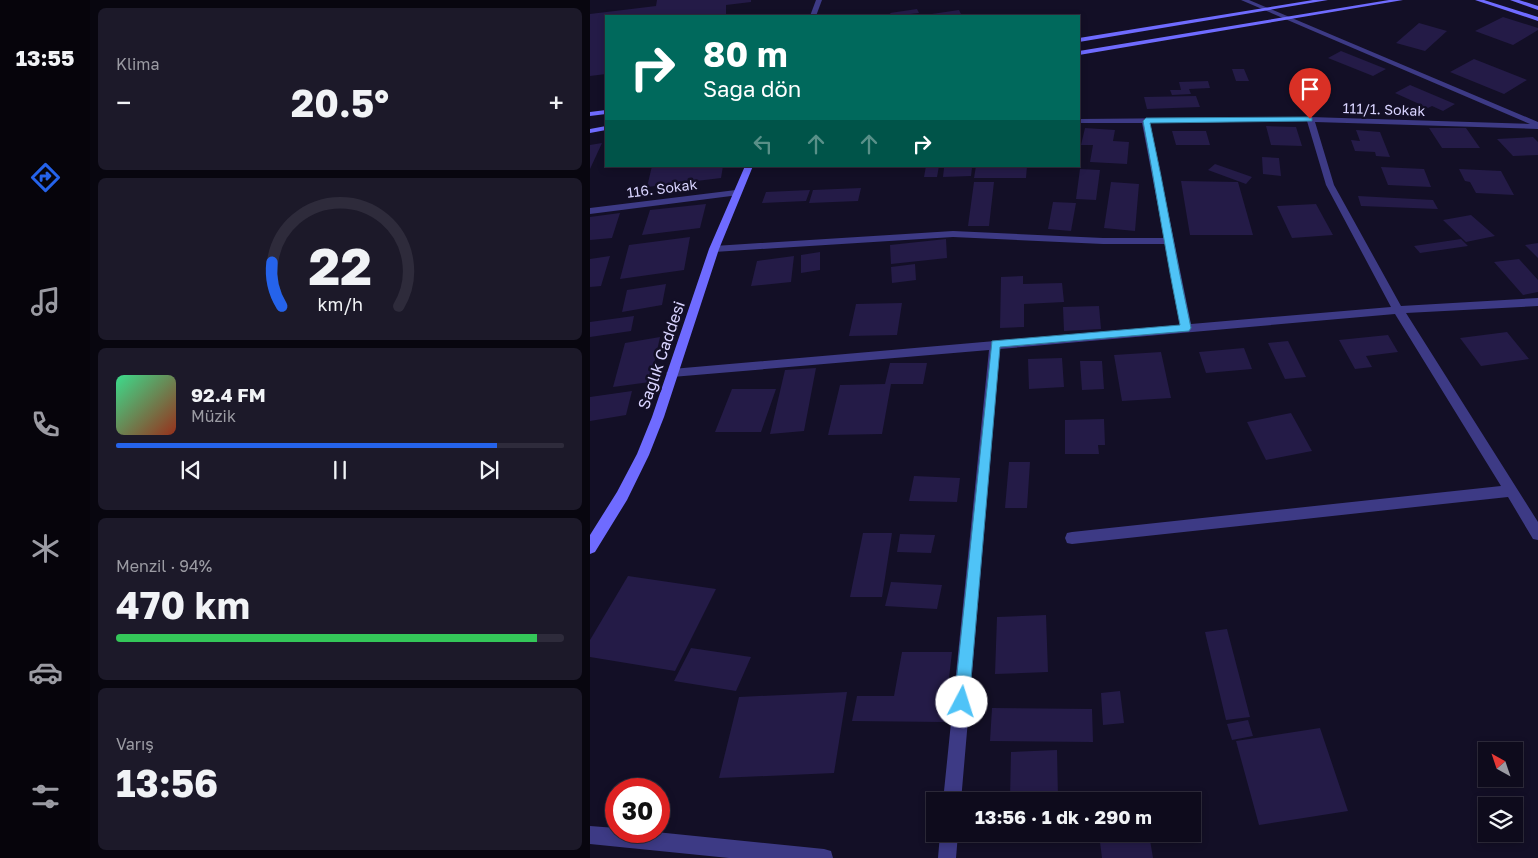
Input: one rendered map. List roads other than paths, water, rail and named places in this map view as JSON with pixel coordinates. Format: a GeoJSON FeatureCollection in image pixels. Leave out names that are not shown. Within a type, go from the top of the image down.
{"type":"FeatureCollection","features":[{"type":"Feature","properties":{"kind":"street"},"geometry":{"type":"LineString","coordinates":[[813,15],[820,0]]}},
{"type":"Feature","properties":{"kind":"street"},"geometry":{"type":"LineString","coordinates":[[1244,0],[1538,126]]}},
{"type":"Feature","properties":{"kind":"street"},"geometry":{"type":"LineString","coordinates":[[1080,40],[1325,0]]}},
{"type":"Feature","properties":{"kind":"street"},"geometry":{"type":"LineString","coordinates":[[1080,53],[1400,0]]}},
{"type":"Feature","properties":{"kind":"street"},"geometry":{"type":"LineString","coordinates":[[1478,0],[1538,19]]}},
{"type":"Feature","properties":{"kind":"street"},"geometry":{"type":"LineString","coordinates":[[1513,0],[1538,8]]}},
{"type":"Feature","properties":{"kind":"street"},"geometry":{"type":"LineString","coordinates":[[590,114],[605,112]]}},
{"type":"Feature","properties":{"kind":"street"},"geometry":{"type":"LineString","coordinates":[[1310,119],[1330,185],[1398,310],[1538,534]]}},
{"type":"Feature","properties":{"kind":"street","name":"111/1. Sokak"},"geometry":{"type":"LineString","coordinates":[[1080,121],[1310,119],[1538,126]]}},
{"type":"Feature","properties":{"kind":"street"},"geometry":{"type":"LineString","coordinates":[[1146,121],[1163,201],[1168,241],[1186,328]]}},
{"type":"Feature","properties":{"kind":"street"},"geometry":{"type":"LineString","coordinates":[[590,130],[605,128]]}},
{"type":"Feature","properties":{"kind":"street","name":"Sağlık Caddesi"},"geometry":{"type":"LineString","coordinates":[[591,543],[622,496],[642,455],[714,249],[749,167]]}},
{"type":"Feature","properties":{"kind":"street","name":"116. Sokak"},"geometry":{"type":"LineString","coordinates":[[590,211],[736,193]]}},
{"type":"Feature","properties":{"kind":"street"},"geometry":{"type":"LineString","coordinates":[[714,249],[953,234],[1103,241],[1168,241]]}},
{"type":"Feature","properties":{"kind":"street"},"geometry":{"type":"LineString","coordinates":[[672,373],[1398,310],[1538,302]]}},
{"type":"Feature","properties":{"kind":"street"},"geometry":{"type":"LineString","coordinates":[[953,792],[996,344]]}},
{"type":"Feature","properties":{"kind":"street"},"geometry":{"type":"LineString","coordinates":[[1072,538],[1511,491]]}},
{"type":"Feature","properties":{"kind":"street"},"geometry":{"type":"LineString","coordinates":[[590,835],[824,858]]}},
{"type":"Feature","properties":{"kind":"street"},"geometry":{"type":"LineString","coordinates":[[947,858],[948,842]]}}]}
